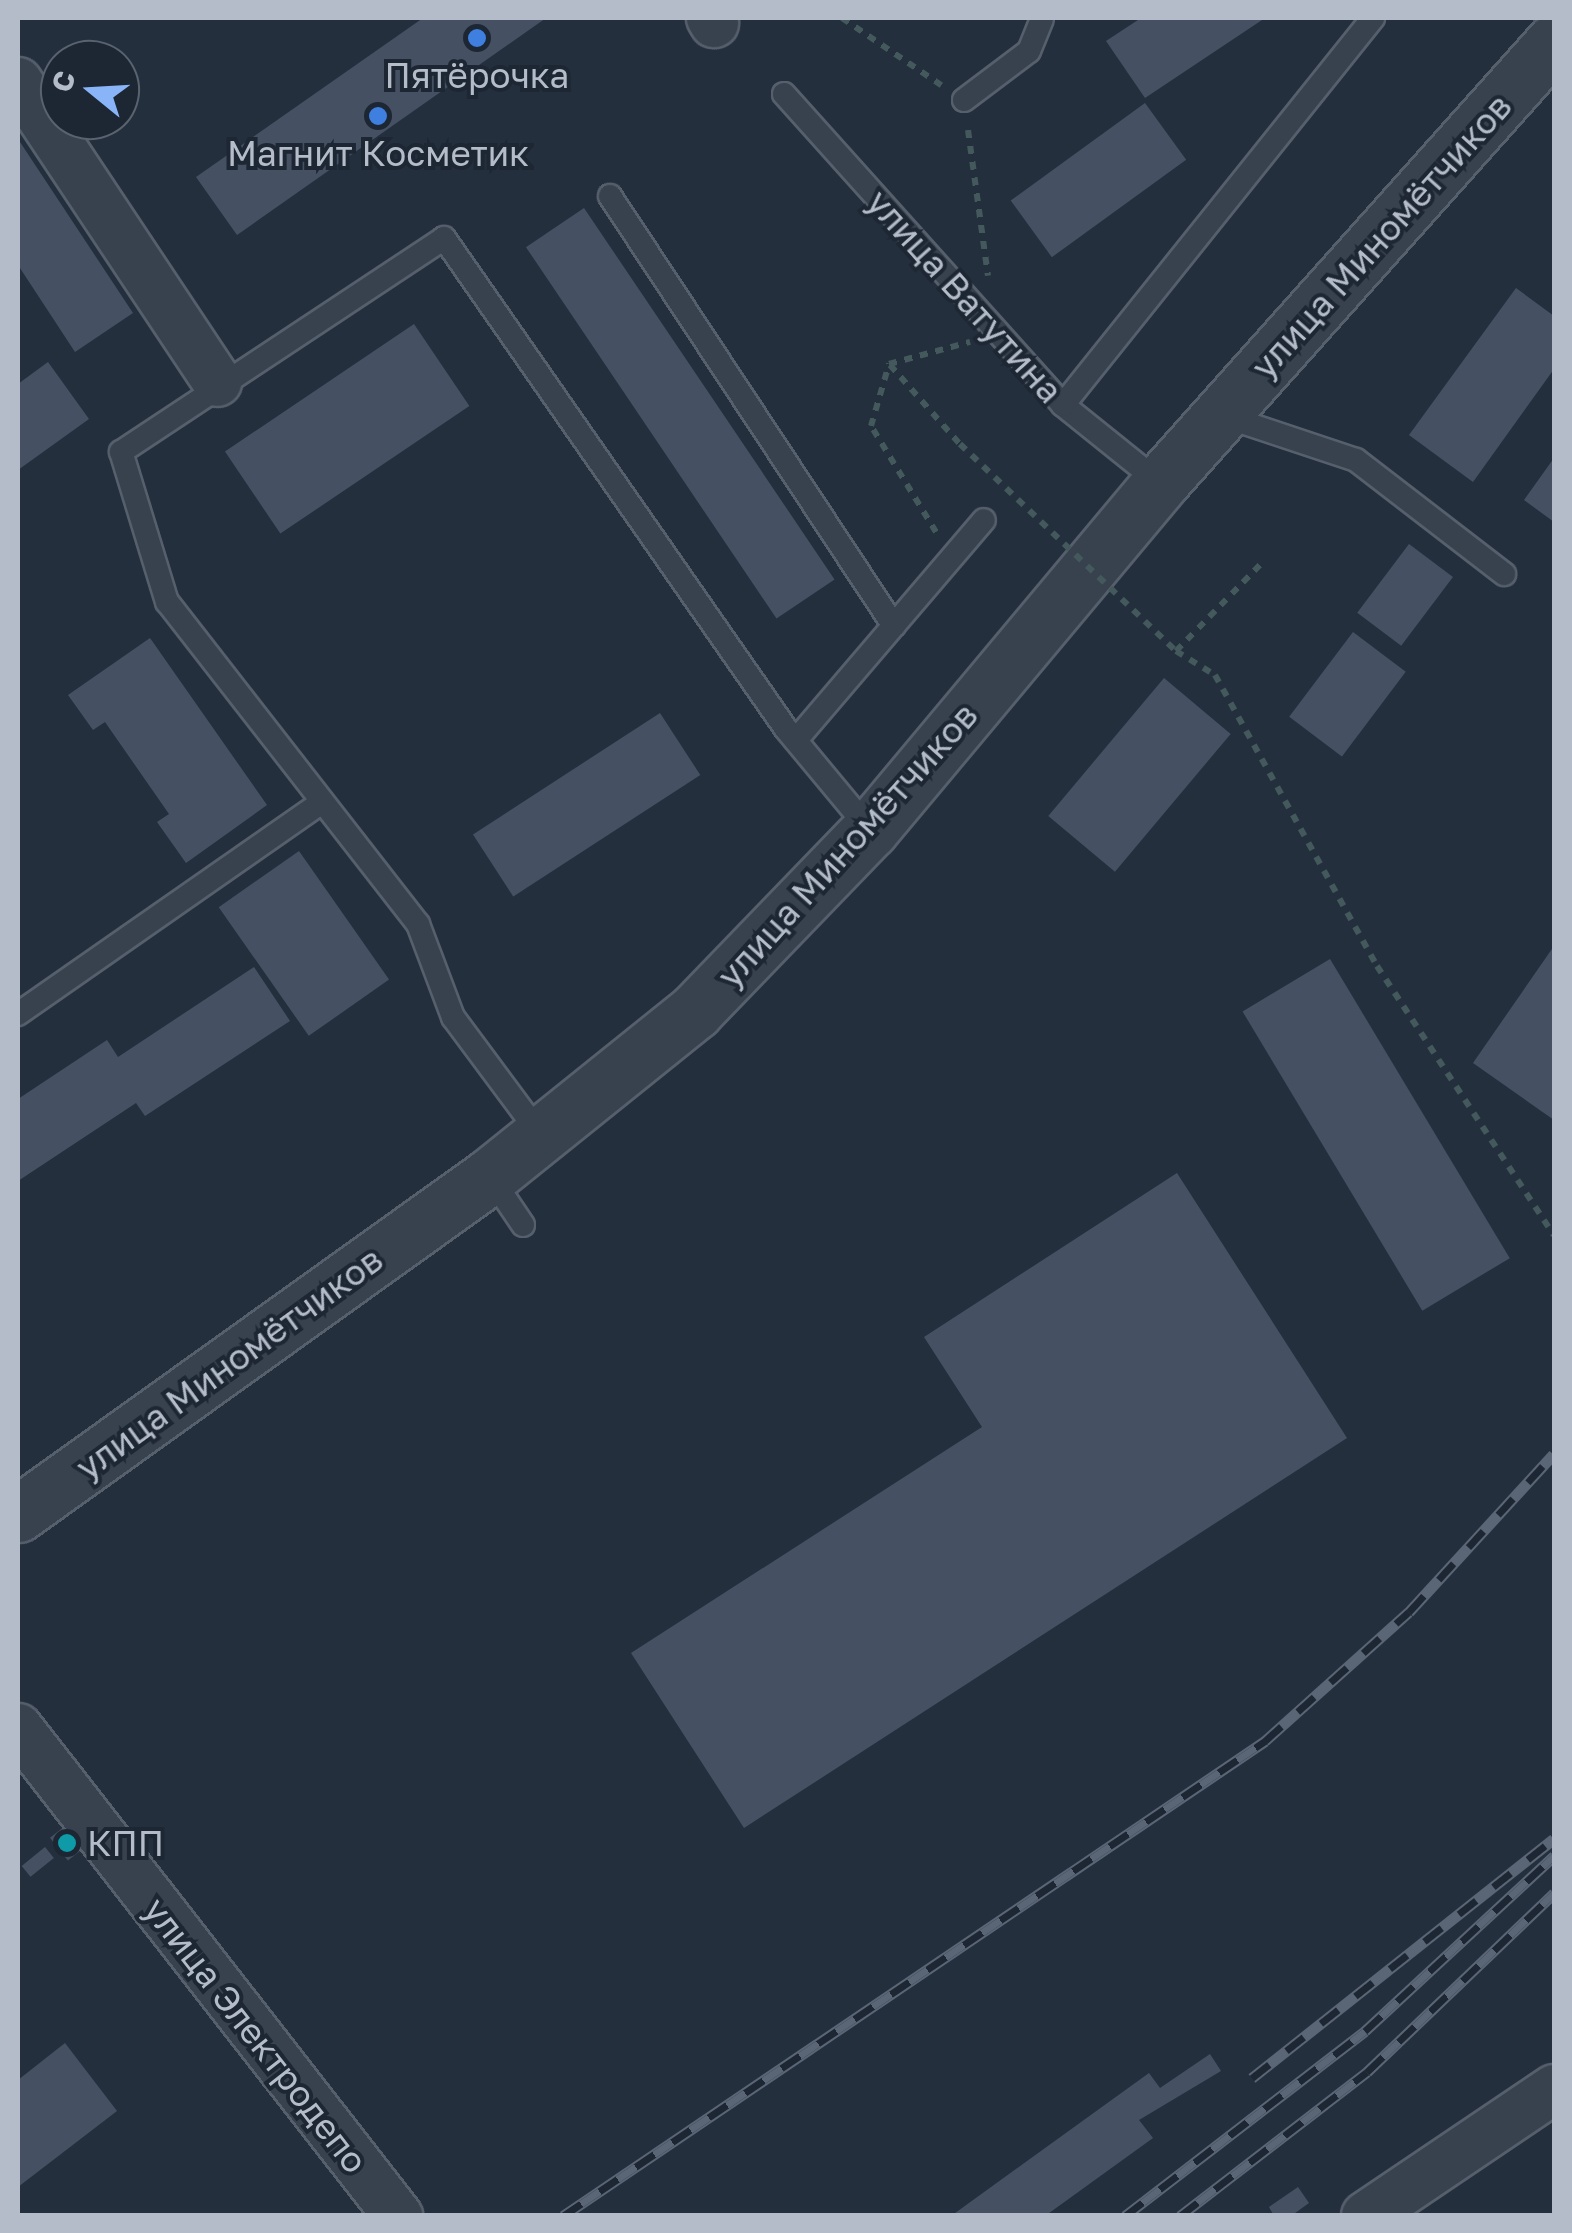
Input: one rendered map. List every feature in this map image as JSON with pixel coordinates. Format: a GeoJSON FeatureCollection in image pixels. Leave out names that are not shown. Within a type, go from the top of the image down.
{"type":"FeatureCollection","features":[{"type":"Feature","properties":{"kind":"street","name":"улица Миномётчиков"},"geometry":{"type":"LineString","coordinates":[[18,1514],[490,1176],[695,1012],[870,830],[1160,483],[1554,42]]}},
{"type":"Feature","properties":{"kind":"street"},"geometry":{"type":"LineString","coordinates":[[18,82],[218,382]]}},
{"type":"Feature","properties":{"kind":"street","name":"улица Электродепо"},"geometry":{"type":"LineString","coordinates":[[18,1728],[76,1808],[398,2216]]}},
{"type":"Feature","properties":{"kind":"street"},"geometry":{"type":"LineString","coordinates":[[1366,2216],[1554,2089]]}},
{"type":"Feature","properties":{"kind":"lane"},"geometry":{"type":"LineString","coordinates":[[964,100],[1029,51],[1042,18]]}},
{"type":"Feature","properties":{"kind":"lane"},"geometry":{"type":"LineString","coordinates":[[1063,405],[1373,18]]}},
{"type":"Feature","properties":{"kind":"lane","name":"улица Ватутина"},"geometry":{"type":"LineString","coordinates":[[784,94],[996,335],[1063,405],[1160,483]]}},
{"type":"Feature","properties":{"kind":"lane"},"geometry":{"type":"LineString","coordinates":[[610,196],[894,626]]}},
{"type":"Feature","properties":{"kind":"lane"},"geometry":{"type":"LineString","coordinates":[[542,1137],[452,1016],[418,924],[167,602],[121,452],[218,382],[444,238],[796,740],[870,830]]}},
{"type":"Feature","properties":{"kind":"lane"},"geometry":{"type":"LineString","coordinates":[[1221,415],[1356,460],[1504,574]]}},
{"type":"Feature","properties":{"kind":"lane"},"geometry":{"type":"LineString","coordinates":[[796,740],[984,520]]}},
{"type":"Feature","properties":{"kind":"lane"},"geometry":{"type":"LineString","coordinates":[[18,1014],[320,803]]}},
{"type":"Feature","properties":{"kind":"lane"},"geometry":{"type":"LineString","coordinates":[[490,1176],[523,1225]]}},
{"type":"Feature","properties":{"kind":"path"},"geometry":{"type":"LineString","coordinates":[[842,18],[964,100],[996,335],[889,364]]}},
{"type":"Feature","properties":{"kind":"path"},"geometry":{"type":"LineString","coordinates":[[889,364],[960,444],[1176,651],[1215,675],[1377,966],[1554,1235]]}},
{"type":"Feature","properties":{"kind":"path"},"geometry":{"type":"LineString","coordinates":[[889,364],[871,426],[940,537]]}},
{"type":"Feature","properties":{"kind":"path"},"geometry":{"type":"LineString","coordinates":[[1176,651],[1262,563]]}},
{"type":"Feature","properties":{"kind":"building"},"geometry":{"type":"Polygon","coordinates":[[[423,18],[546,18],[237,235],[196,177],[423,18]]]}},
{"type":"Feature","properties":{"kind":"building"},"geometry":{"type":"Polygon","coordinates":[[[1141,18],[1265,18],[1145,98],[1106,41],[1141,18]]]}},
{"type":"Feature","properties":{"kind":"building"},"geometry":{"type":"Polygon","coordinates":[[[1145,103],[1186,160],[1052,257],[1011,201],[1145,103]]]}},
{"type":"Feature","properties":{"kind":"building"},"geometry":{"type":"Polygon","coordinates":[[[18,139],[133,313],[75,352],[18,265],[18,139]]]}},
{"type":"Feature","properties":{"kind":"building"},"geometry":{"type":"Polygon","coordinates":[[[584,208],[835,579],[776,619],[526,247],[584,208]]]}},
{"type":"Feature","properties":{"kind":"building"},"geometry":{"type":"Polygon","coordinates":[[[1516,288],[1554,316],[1554,369],[1473,482],[1409,435],[1516,288]]]}},
{"type":"Feature","properties":{"kind":"building"},"geometry":{"type":"Polygon","coordinates":[[[414,324],[469,406],[280,534],[225,451],[414,324]]]}},
{"type":"Feature","properties":{"kind":"building"},"geometry":{"type":"Polygon","coordinates":[[[48,362],[89,419],[18,470],[18,384],[48,362]]]}},
{"type":"Feature","properties":{"kind":"building"},"geometry":{"type":"Polygon","coordinates":[[[1554,458],[1554,522],[1524,500],[1554,458]]]}},
{"type":"Feature","properties":{"kind":"building"},"geometry":{"type":"Polygon","coordinates":[[[1409,544],[1453,577],[1401,646],[1357,613],[1409,544]]]}},
{"type":"Feature","properties":{"kind":"building"},"geometry":{"type":"Polygon","coordinates":[[[1353,632],[1406,672],[1342,756],[1289,717],[1353,632]]]}},
{"type":"Feature","properties":{"kind":"building"},"geometry":{"type":"Polygon","coordinates":[[[150,638],[267,805],[186,863],[157,822],[169,814],[105,722],[93,730],[68,695],[150,638]]]}},
{"type":"Feature","properties":{"kind":"building"},"geometry":{"type":"Polygon","coordinates":[[[1164,678],[1231,734],[1115,872],[1048,816],[1164,678]]]}},
{"type":"Feature","properties":{"kind":"building"},"geometry":{"type":"Polygon","coordinates":[[[660,713],[700,775],[513,897],[473,834],[660,713]]]}},
{"type":"Feature","properties":{"kind":"building"},"geometry":{"type":"Polygon","coordinates":[[[299,851],[389,980],[309,1036],[219,907],[299,851]]]}},
{"type":"Feature","properties":{"kind":"building"},"geometry":{"type":"Polygon","coordinates":[[[1554,946],[1554,1120],[1473,1063],[1554,946]]]}},
{"type":"Feature","properties":{"kind":"building"},"geometry":{"type":"Polygon","coordinates":[[[1330,959],[1510,1258],[1422,1311],[1243,1012],[1330,959]]]}},
{"type":"Feature","properties":{"kind":"building"},"geometry":{"type":"Polygon","coordinates":[[[254,967],[290,1021],[145,1116],[136,1103],[18,1181],[18,1099],[107,1040],[118,1057],[254,967]]]}},
{"type":"Feature","properties":{"kind":"building"},"geometry":{"type":"Polygon","coordinates":[[[1177,1173],[1347,1438],[744,1828],[631,1653],[982,1427],[924,1337],[1177,1173]]]}},
{"type":"Feature","properties":{"kind":"building","name":"КПП"},"geometry":{"type":"Polygon","coordinates":[[[65,1826],[83,1849],[68,1861],[50,1838],[65,1826]]]}},
{"type":"Feature","properties":{"kind":"building"},"geometry":{"type":"Polygon","coordinates":[[[45,1847],[54,1858],[30,1877],[22,1866],[45,1847]]]}},
{"type":"Feature","properties":{"kind":"building"},"geometry":{"type":"Polygon","coordinates":[[[65,2043],[117,2111],[18,2187],[18,2080],[65,2043]]]}},
{"type":"Feature","properties":{"kind":"building"},"geometry":{"type":"Polygon","coordinates":[[[1210,2054],[1221,2071],[1139,2120],[1153,2138],[1045,2216],[951,2216],[1149,2073],[1160,2088],[1210,2054]]]}},
{"type":"Feature","properties":{"kind":"building"},"geometry":{"type":"Polygon","coordinates":[[[1298,2187],[1309,2203],[1291,2216],[1274,2216],[1269,2207],[1298,2187]]]}},
{"type":"Feature","properties":{"kind":"railway"},"geometry":{"type":"LineString","coordinates":[[563,2216],[1265,1741],[1409,1612],[1554,1454]]}},
{"type":"Feature","properties":{"kind":"railway"},"geometry":{"type":"LineString","coordinates":[[1252,2078],[1554,1839]]}},
{"type":"Feature","properties":{"kind":"railway"},"geometry":{"type":"LineString","coordinates":[[1125,2216],[1365,2031],[1554,1856]]}},
{"type":"Feature","properties":{"kind":"railway"},"geometry":{"type":"LineString","coordinates":[[1180,2216],[1367,2072],[1554,1893]]}},
{"type":"Feature","properties":{"kind":"place","name":"Пятёрочка"},"geometry":{"type":"Point","coordinates":[477,38]}},
{"type":"Feature","properties":{"kind":"place","name":"Магнит Косметик"},"geometry":{"type":"Point","coordinates":[378,116]}},
{"type":"Feature","properties":{"kind":"place","name":"КПП"},"geometry":{"type":"Point","coordinates":[67,1843]}}]}
